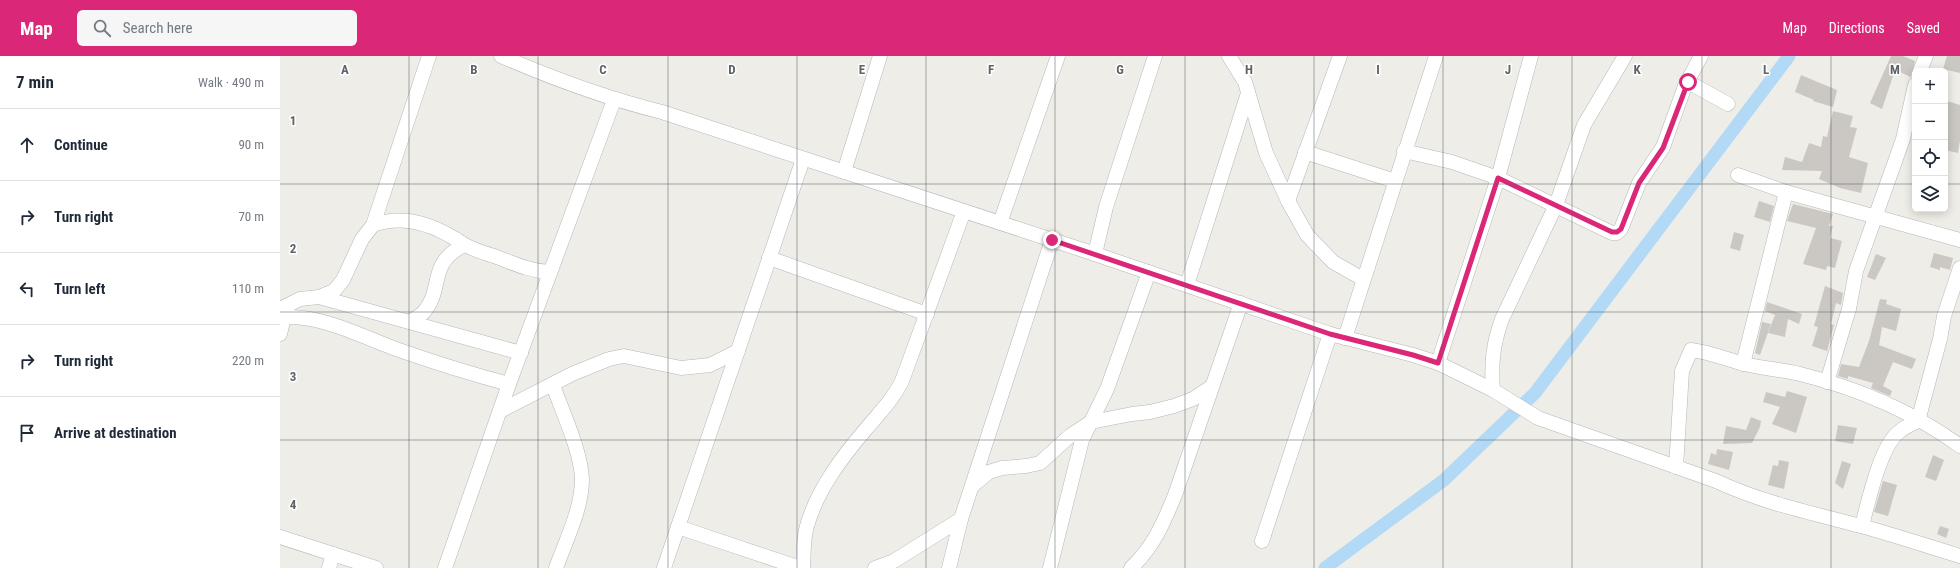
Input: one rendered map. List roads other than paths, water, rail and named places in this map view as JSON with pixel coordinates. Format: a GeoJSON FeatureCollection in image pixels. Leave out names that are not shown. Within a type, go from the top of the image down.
{"type":"FeatureCollection","features":[{"type":"Feature","properties":{"kind":"street"},"geometry":{"type":"LineString","coordinates":[[280,334],[281,315],[300,299],[319,297],[334,291],[343,280],[362,239],[373,225],[429,56]]}},
{"type":"Feature","properties":{"kind":"street"},"geometry":{"type":"LineString","coordinates":[[501,56],[558,81],[614,100],[662,112],[1096,254],[1330,334],[1413,355],[1438,363],[1493,390],[1538,418],[1716,481],[1742,493],[1804,512],[1862,526],[1960,556]]}},
{"type":"Feature","properties":{"kind":"street"},"geometry":{"type":"LineString","coordinates":[[844,172],[880,56]]}},
{"type":"Feature","properties":{"kind":"street"},"geometry":{"type":"LineString","coordinates":[[1000,223],[1058,56]]}},
{"type":"Feature","properties":{"kind":"street"},"geometry":{"type":"LineString","coordinates":[[1096,254],[1106,207],[1155,56]]}},
{"type":"Feature","properties":{"kind":"street"},"geometry":{"type":"LineString","coordinates":[[1229,56],[1245,82],[1266,153],[1288,201],[1307,235],[1333,262],[1363,279]]}},
{"type":"Feature","properties":{"kind":"street"},"geometry":{"type":"LineString","coordinates":[[1288,201],[1340,56]]}},
{"type":"Feature","properties":{"kind":"street"},"geometry":{"type":"LineString","coordinates":[[1345,338],[1404,151],[1436,56]]}},
{"type":"Feature","properties":{"kind":"street"},"geometry":{"type":"LineString","coordinates":[[1438,363],[1498,178],[1531,56]]}},
{"type":"Feature","properties":{"kind":"street"},"geometry":{"type":"LineString","coordinates":[[1493,390],[1491,365],[1496,336],[1556,205],[1584,125],[1625,56]]}},
{"type":"Feature","properties":{"kind":"street"},"geometry":{"type":"LineString","coordinates":[[1404,151],[1452,162],[1498,178],[1612,232],[1617,232],[1621,229],[1639,183],[1663,148],[1688,82],[1701,56]]}},
{"type":"Feature","properties":{"kind":"street"},"geometry":{"type":"LineString","coordinates":[[1921,68],[1926,56]]}},
{"type":"Feature","properties":{"kind":"street"},"geometry":{"type":"LineString","coordinates":[[1688,82],[1728,104]]}},
{"type":"Feature","properties":{"kind":"street"},"geometry":{"type":"LineString","coordinates":[[1187,285],[1248,93]]}},
{"type":"Feature","properties":{"kind":"street"},"geometry":{"type":"LineString","coordinates":[[1827,382],[1845,324],[1856,271],[1877,216],[1903,139],[1912,98]]}},
{"type":"Feature","properties":{"kind":"street"},"geometry":{"type":"LineString","coordinates":[[449,567],[509,384],[614,100]]}},
{"type":"Feature","properties":{"kind":"street"},"geometry":{"type":"LineString","coordinates":[[1306,152],[1395,180]]}},
{"type":"Feature","properties":{"kind":"street"},"geometry":{"type":"LineString","coordinates":[[664,568],[803,159]]}},
{"type":"Feature","properties":{"kind":"street"},"geometry":{"type":"LineString","coordinates":[[1738,175],[1786,192],[1960,240]]}},
{"type":"Feature","properties":{"kind":"street"},"geometry":{"type":"LineString","coordinates":[[1744,364],[1786,192]]}},
{"type":"Feature","properties":{"kind":"street"},"geometry":{"type":"LineString","coordinates":[[803,568],[804,541],[807,525],[835,470],[865,430],[894,397],[902,381],[964,211]]}},
{"type":"Feature","properties":{"kind":"street"},"geometry":{"type":"LineString","coordinates":[[373,225],[387,220],[402,219],[426,225],[451,236],[464,245],[522,267],[534,271],[550,272]]}},
{"type":"Feature","properties":{"kind":"street"},"geometry":{"type":"LineString","coordinates":[[949,568],[961,519],[1052,240]]}},
{"type":"Feature","properties":{"kind":"street"},"geometry":{"type":"LineString","coordinates":[[410,322],[423,313],[431,300],[441,264],[445,258],[453,251],[464,245]]}},
{"type":"Feature","properties":{"kind":"street"},"geometry":{"type":"LineString","coordinates":[[769,258],[927,314]]}},
{"type":"Feature","properties":{"kind":"street"},"geometry":{"type":"LineString","coordinates":[[1862,526],[1868,500],[1887,446],[1898,432],[1918,421],[1940,339],[1944,316],[1960,268]]}},
{"type":"Feature","properties":{"kind":"street"},"geometry":{"type":"LineString","coordinates":[[1050,568],[1075,463],[1082,440],[1107,389],[1149,272]]}},
{"type":"Feature","properties":{"kind":"street"},"geometry":{"type":"LineString","coordinates":[[319,297],[521,353]]}},
{"type":"Feature","properties":{"kind":"street"},"geometry":{"type":"LineString","coordinates":[[1131,568],[1152,546],[1165,520],[1241,303]]}},
{"type":"Feature","properties":{"kind":"street"},"geometry":{"type":"LineString","coordinates":[[281,315],[330,323],[403,351],[467,373],[509,384]]}},
{"type":"Feature","properties":{"kind":"street"},"geometry":{"type":"LineString","coordinates":[[1262,541],[1330,334]]}},
{"type":"Feature","properties":{"kind":"street"},"geometry":{"type":"LineString","coordinates":[[1676,467],[1682,371],[1691,350],[1701,351],[1744,364],[1799,374],[1885,402],[1939,431],[1960,446]]}},
{"type":"Feature","properties":{"kind":"street"},"geometry":{"type":"LineString","coordinates":[[500,411],[572,374],[609,359],[624,356],[681,368],[710,365],[738,351]]}},
{"type":"Feature","properties":{"kind":"street"},"geometry":{"type":"LineString","coordinates":[[553,385],[578,458],[582,478],[580,497],[556,568]]}},
{"type":"Feature","properties":{"kind":"street"},"geometry":{"type":"LineString","coordinates":[[972,486],[989,472],[1002,468],[1040,463],[1071,435],[1091,422],[1150,412],[1174,406],[1193,399],[1211,387]]}},
{"type":"Feature","properties":{"kind":"street"},"geometry":{"type":"LineString","coordinates":[[875,568],[894,561],[961,519]]}},
{"type":"Feature","properties":{"kind":"street"},"geometry":{"type":"LineString","coordinates":[[678,527],[800,568]]}},
{"type":"Feature","properties":{"kind":"street"},"geometry":{"type":"LineString","coordinates":[[280,537],[376,568]]}},
{"type":"Feature","properties":{"kind":"street"},"geometry":{"type":"LineString","coordinates":[[329,568],[333,554]]}},
{"type":"Feature","properties":{"kind":"waterway"},"geometry":{"type":"LineString","coordinates":[[1325,568],[1444,480],[1535,393],[1789,56]]}}]}
